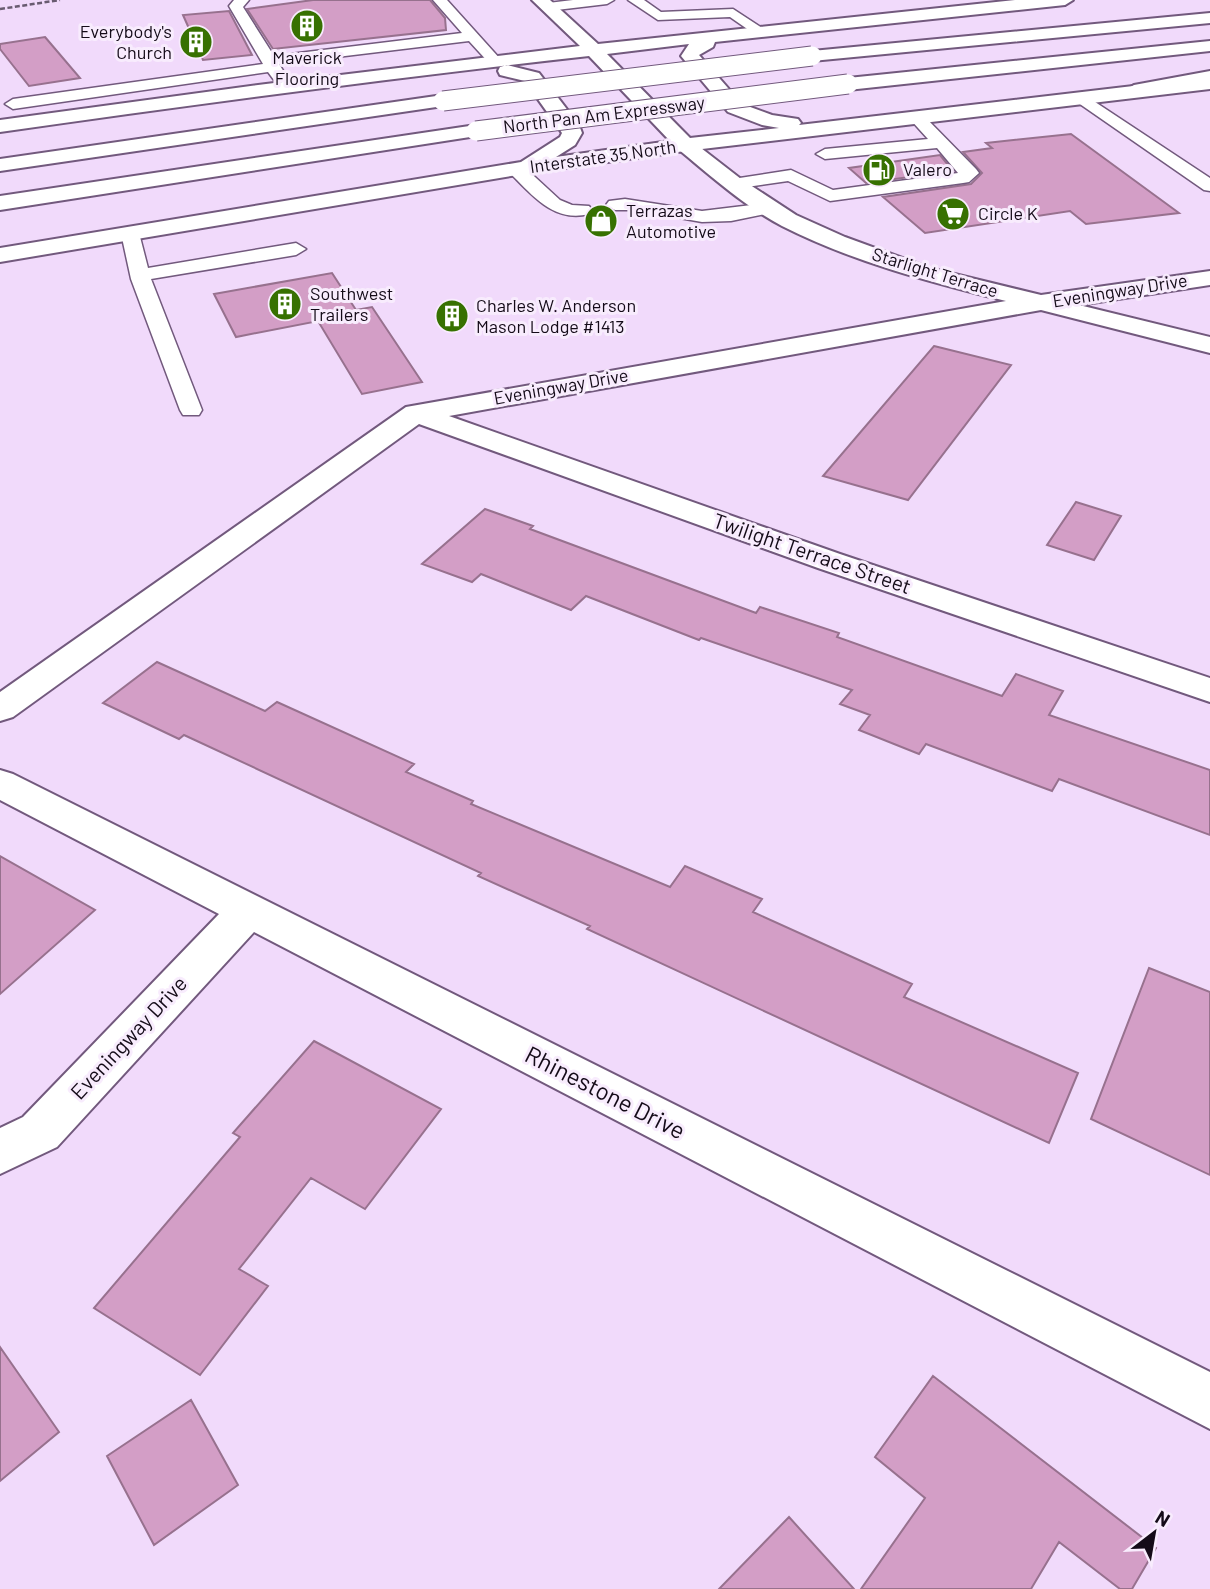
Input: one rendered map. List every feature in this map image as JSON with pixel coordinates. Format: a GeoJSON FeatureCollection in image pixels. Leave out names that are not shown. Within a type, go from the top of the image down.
{"type":"FeatureCollection","features":[{"type":"Feature","properties":{"kind":"main road"},"geometry":{"type":"LineString","coordinates":[[0,126],[389,73],[758,30],[1065,0]]}},
{"type":"Feature","properties":{"kind":"main road","name":"Starlight Terrace"},"geometry":{"type":"LineString","coordinates":[[544,3],[684,145],[733,184],[788,220],[837,242],[922,273],[1210,345]]}},
{"type":"Feature","properties":{"kind":"main road","name":"North Pan Am Expressway"},"geometry":{"type":"LineString","coordinates":[[0,165],[443,101],[813,56],[1210,18]]}},
{"type":"Feature","properties":{"kind":"main road"},"geometry":{"type":"LineString","coordinates":[[735,33],[694,49],[690,56],[735,108],[769,121],[846,127]]}},
{"type":"Feature","properties":{"kind":"main road","name":"North Pan Am Expressway"},"geometry":{"type":"LineString","coordinates":[[0,203],[477,131],[848,84],[1210,46]]}},
{"type":"Feature","properties":{"kind":"main road"},"geometry":{"type":"LineString","coordinates":[[455,66],[499,69],[532,77],[569,125],[572,133],[568,141],[520,168]]}},
{"type":"Feature","properties":{"kind":"main road"},"geometry":{"type":"LineString","coordinates":[[1134,91],[1210,77]]}},
{"type":"Feature","properties":{"kind":"main road","name":"Interstate 35 North"},"geometry":{"type":"LineString","coordinates":[[0,255],[520,168],[684,145],[1210,83]]}},
{"type":"Feature","properties":{"kind":"main road","name":"Eveningway Drive"},"geometry":{"type":"LineString","coordinates":[[0,709],[416,413],[1040,303],[1210,278]]}},
{"type":"Feature","properties":{"kind":"main road","name":"Twilight Terrace Street"},"geometry":{"type":"LineString","coordinates":[[416,413],[829,561],[1210,690]]}},
{"type":"Feature","properties":{"kind":"main road","name":"Rhinestone Drive"},"geometry":{"type":"LineString","coordinates":[[0,783],[1210,1401]]}},
{"type":"Feature","properties":{"kind":"main road","name":"Eveningway Drive"},"geometry":{"type":"LineString","coordinates":[[0,1152],[40,1132],[248,911]]}},
{"type":"Feature","properties":{"kind":"lane"},"geometry":{"type":"LineString","coordinates":[[242,0],[236,6],[286,87]]}},
{"type":"Feature","properties":{"kind":"lane"},"geometry":{"type":"LineString","coordinates":[[440,0],[495,61]]}},
{"type":"Feature","properties":{"kind":"lane"},"geometry":{"type":"LineString","coordinates":[[544,3],[607,0]]}},
{"type":"Feature","properties":{"kind":"lane"},"geometry":{"type":"LineString","coordinates":[[635,0],[658,16],[733,13],[758,30]]}},
{"type":"Feature","properties":{"kind":"lane"},"geometry":{"type":"LineString","coordinates":[[355,31],[389,73]]}},
{"type":"Feature","properties":{"kind":"lane"},"geometry":{"type":"LineString","coordinates":[[23,123],[10,97],[474,36]]}},
{"type":"Feature","properties":{"kind":"lane"},"geometry":{"type":"LineString","coordinates":[[1083,99],[1210,186]]}},
{"type":"Feature","properties":{"kind":"lane"},"geometry":{"type":"LineString","coordinates":[[799,132],[808,164],[830,196],[963,178],[970,173],[917,118]]}},
{"type":"Feature","properties":{"kind":"lane"},"geometry":{"type":"LineString","coordinates":[[733,184],[808,164],[942,143]]}},
{"type":"Feature","properties":{"kind":"lane"},"geometry":{"type":"LineString","coordinates":[[520,168],[551,204],[568,212],[583,210]]}},
{"type":"Feature","properties":{"kind":"lane"},"geometry":{"type":"LineString","coordinates":[[615,205],[632,202],[693,216],[721,217],[769,208]]}},
{"type":"Feature","properties":{"kind":"lane"},"geometry":{"type":"LineString","coordinates":[[130,233],[140,275],[191,410]]}},
{"type":"Feature","properties":{"kind":"lane"},"geometry":{"type":"LineString","coordinates":[[140,275],[296,249]]}},
{"type":"Feature","properties":{"kind":"building","name":"Maverick Flooring"},"geometry":{"type":"Polygon","coordinates":[[[313,0],[430,0],[445,18],[446,30],[273,49],[247,9],[313,0]]]}},
{"type":"Feature","properties":{"kind":"building"},"geometry":{"type":"Polygon","coordinates":[[[229,11],[252,55],[203,60],[183,15],[229,11]]]}},
{"type":"Feature","properties":{"kind":"building"},"geometry":{"type":"Polygon","coordinates":[[[45,37],[80,78],[29,86],[0,49],[0,44],[45,37]]]}},
{"type":"Feature","properties":{"kind":"building"},"geometry":{"type":"Polygon","coordinates":[[[1071,134],[1179,213],[1086,224],[1070,211],[925,233],[883,197],[971,184],[982,173],[963,152],[992,148],[986,143],[1071,134]]]}},
{"type":"Feature","properties":{"kind":"building","name":"Valero"},"geometry":{"type":"Polygon","coordinates":[[[940,155],[953,171],[866,183],[849,168],[940,155]]]}},
{"type":"Feature","properties":{"kind":"building"},"geometry":{"type":"Polygon","coordinates":[[[332,273],[356,310],[372,307],[422,382],[362,394],[318,321],[236,337],[214,294],[332,273]]]}},
{"type":"Feature","properties":{"kind":"building"},"geometry":{"type":"Polygon","coordinates":[[[934,346],[1011,365],[908,500],[823,476],[934,346]]]}},
{"type":"Feature","properties":{"kind":"building"},"geometry":{"type":"Polygon","coordinates":[[[1076,502],[1121,516],[1094,560],[1047,545],[1076,502]]]}},
{"type":"Feature","properties":{"kind":"building"},"geometry":{"type":"Polygon","coordinates":[[[485,509],[533,526],[530,529],[756,613],[760,607],[839,633],[837,637],[1002,696],[1016,674],[1063,691],[1049,715],[1210,770],[1210,835],[1059,779],[1052,791],[926,744],[919,754],[859,730],[870,715],[840,704],[852,690],[701,638],[699,640],[586,596],[571,610],[481,574],[472,582],[422,564],[485,509]]]}},
{"type":"Feature","properties":{"kind":"building"},"geometry":{"type":"Polygon","coordinates":[[[157,662],[265,711],[277,702],[414,764],[406,772],[473,801],[471,804],[670,887],[685,866],[762,899],[753,912],[912,984],[904,997],[1078,1073],[1049,1143],[587,929],[590,926],[478,876],[481,873],[184,735],[179,739],[103,703],[157,662]]]}},
{"type":"Feature","properties":{"kind":"building"},"geometry":{"type":"Polygon","coordinates":[[[0,856],[95,910],[0,994],[0,856]]]}},
{"type":"Feature","properties":{"kind":"building"},"geometry":{"type":"Polygon","coordinates":[[[1149,968],[1210,992],[1210,1175],[1091,1119],[1149,968]]]}},
{"type":"Feature","properties":{"kind":"building"},"geometry":{"type":"Polygon","coordinates":[[[314,1041],[441,1109],[365,1209],[311,1178],[239,1269],[268,1286],[200,1375],[94,1308],[240,1137],[233,1133],[314,1041]]]}},
{"type":"Feature","properties":{"kind":"building"},"geometry":{"type":"Polygon","coordinates":[[[0,1347],[59,1432],[0,1481],[0,1347]]]}},
{"type":"Feature","properties":{"kind":"building"},"geometry":{"type":"Polygon","coordinates":[[[933,1376],[1156,1548],[1132,1589],[1120,1589],[1059,1542],[1031,1589],[861,1589],[925,1498],[875,1457],[933,1376]]]}},
{"type":"Feature","properties":{"kind":"building"},"geometry":{"type":"Polygon","coordinates":[[[191,1400],[238,1485],[154,1545],[107,1456],[191,1400]]]}},
{"type":"Feature","properties":{"kind":"building"},"geometry":{"type":"Polygon","coordinates":[[[789,1517],[854,1589],[719,1589],[789,1517]]]}},
{"type":"Feature","properties":{"kind":"railway"},"geometry":{"type":"LineString","coordinates":[[0,9],[60,0]]}},
{"type":"Feature","properties":{"kind":"place","name":"Maverick Flooring"},"geometry":{"type":"Point","coordinates":[307,26]}},
{"type":"Feature","properties":{"kind":"place","name":"Everybody's Church"},"geometry":{"type":"Point","coordinates":[196,42]}},
{"type":"Feature","properties":{"kind":"place","name":"Valero"},"geometry":{"type":"Point","coordinates":[879,170]}},
{"type":"Feature","properties":{"kind":"place","name":"Circle K"},"geometry":{"type":"Point","coordinates":[953,214]}},
{"type":"Feature","properties":{"kind":"place","name":"Terrazas Automotive"},"geometry":{"type":"Point","coordinates":[601,221]}},
{"type":"Feature","properties":{"kind":"place","name":"Southwest Trailers"},"geometry":{"type":"Point","coordinates":[285,304]}},
{"type":"Feature","properties":{"kind":"place","name":"Charles W. Anderson Mason Lodge #1413"},"geometry":{"type":"Point","coordinates":[452,316]}}]}
